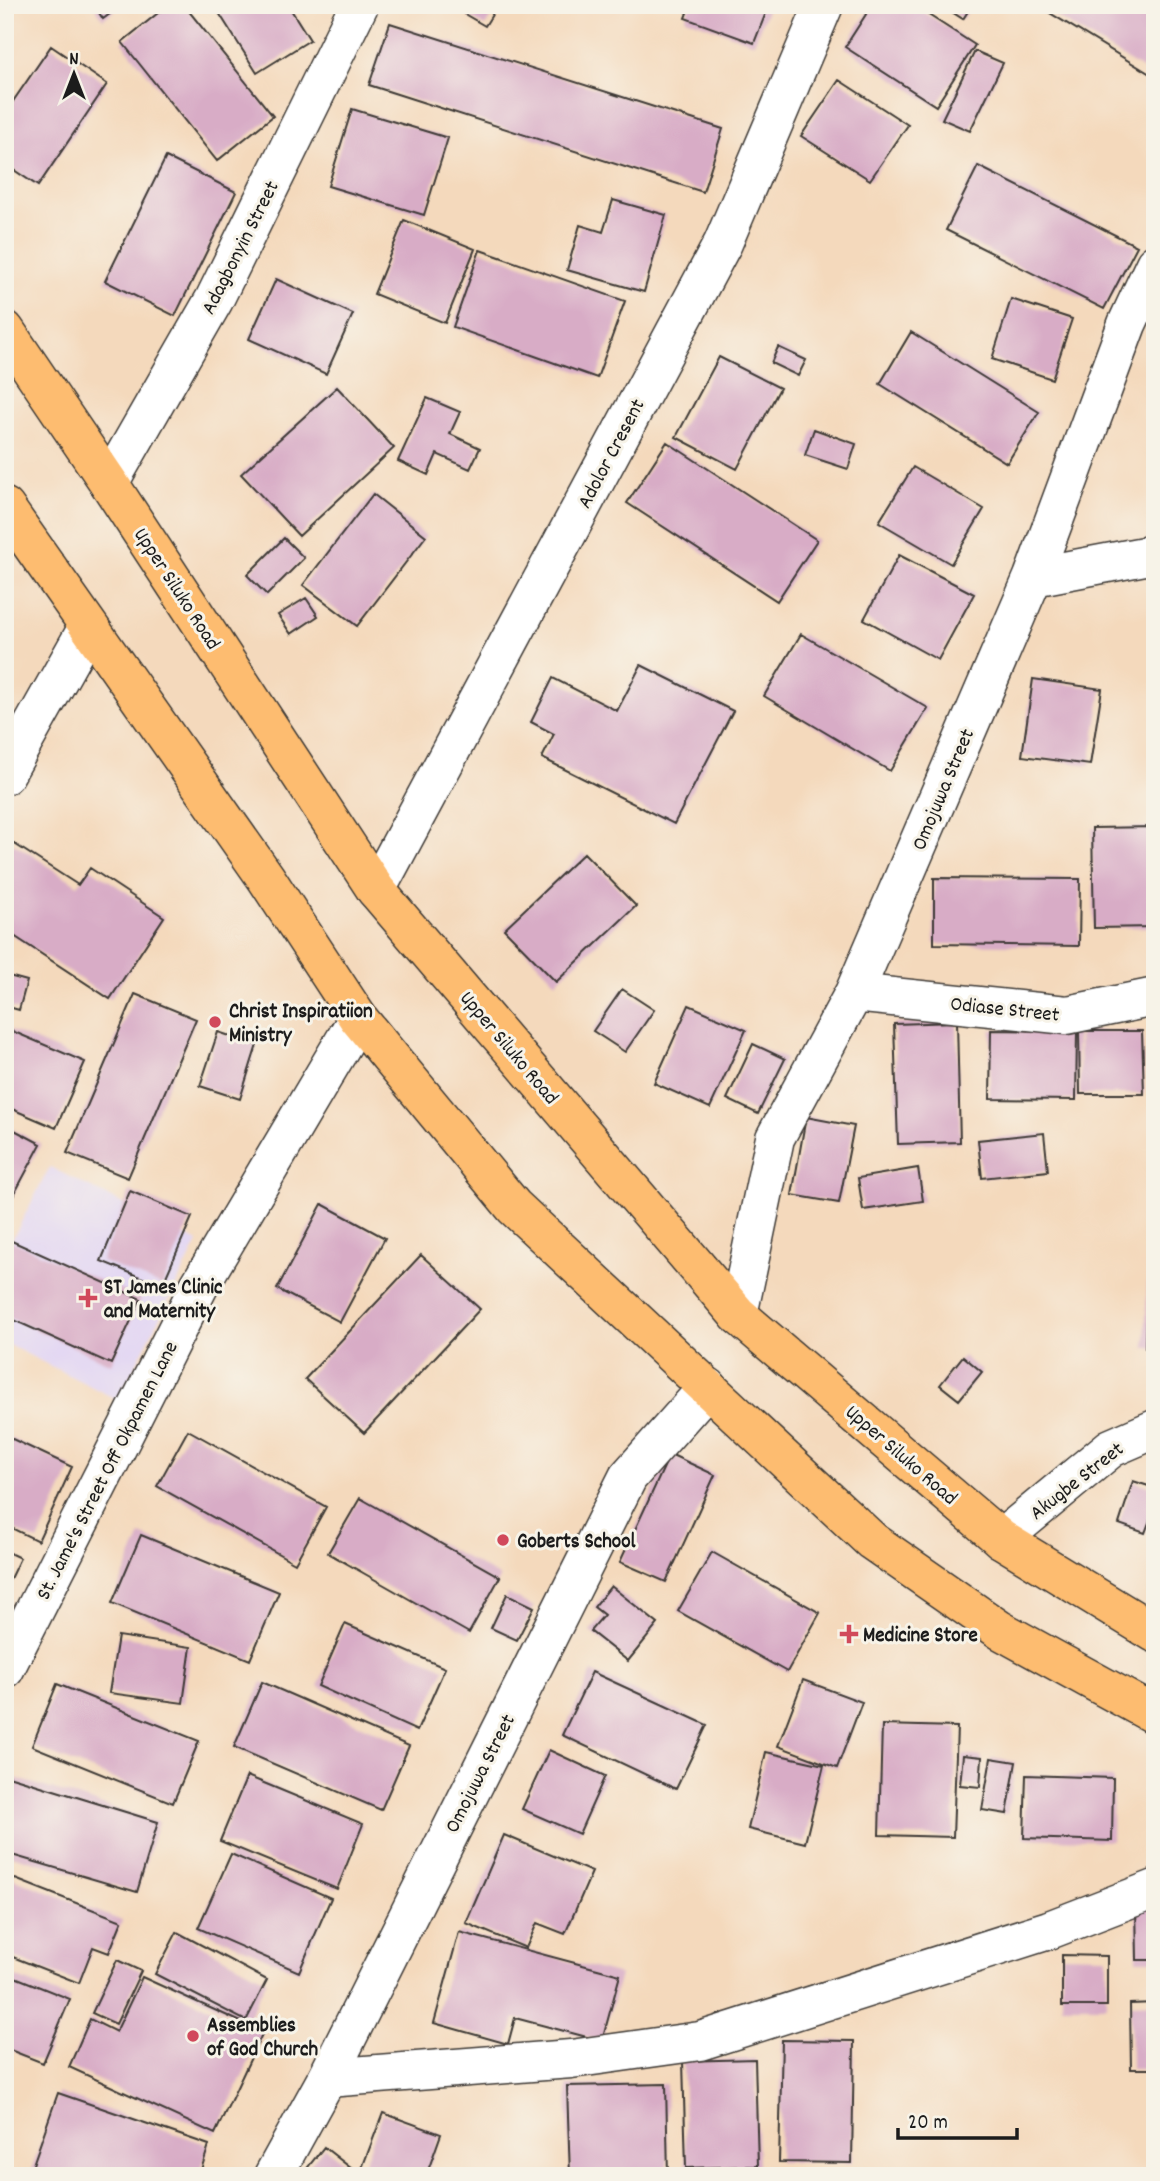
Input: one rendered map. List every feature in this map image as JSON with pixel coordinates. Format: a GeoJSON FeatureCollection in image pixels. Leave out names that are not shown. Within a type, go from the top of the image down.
{"type":"FeatureCollection","features":[{"type":"Feature","properties":{"kind":"main road","name":"Upper Siluko Road"},"geometry":{"type":"LineString","coordinates":[[5,330],[109,483],[376,890],[738,1315],[1001,1539],[1155,1633]]}},
{"type":"Feature","properties":{"kind":"main road"},"geometry":{"type":"LineString","coordinates":[[5,507],[266,878],[358,1018],[514,1207],[872,1541],[1000,1630],[1155,1715]]}},
{"type":"Feature","properties":{"kind":"street","name":"Adagbonyin Street"},"geometry":{"type":"LineString","coordinates":[[109,483],[214,300],[359,5]]}},
{"type":"Feature","properties":{"kind":"street","name":"Adolor Cresent"},"geometry":{"type":"LineString","coordinates":[[376,890],[723,243],[824,5]]}},
{"type":"Feature","properties":{"kind":"street","name":"Omojuwa Street"},"geometry":{"type":"LineString","coordinates":[[738,1315],[775,1138],[854,993],[1033,577],[1127,324],[1155,264]]}},
{"type":"Feature","properties":{"kind":"street"},"geometry":{"type":"LineString","coordinates":[[1033,577],[1155,554]]}},
{"type":"Feature","properties":{"kind":"street"},"geometry":{"type":"LineString","coordinates":[[5,775],[88,627]]}},
{"type":"Feature","properties":{"kind":"street","name":"Odiase Street"},"geometry":{"type":"LineString","coordinates":[[854,993],[1067,1015],[1155,997]]}},
{"type":"Feature","properties":{"kind":"street","name":"St. Jame's Street Off Okpamen Lane"},"geometry":{"type":"LineString","coordinates":[[5,1669],[199,1286],[358,1018]]}},
{"type":"Feature","properties":{"kind":"street","name":"Omojuwa Street"},"geometry":{"type":"LineString","coordinates":[[273,2176],[327,2078],[628,1477],[708,1387]]}},
{"type":"Feature","properties":{"kind":"street","name":"Akugbe Street"},"geometry":{"type":"LineString","coordinates":[[1001,1539],[1111,1448],[1155,1429]]}},
{"type":"Feature","properties":{"kind":"street"},"geometry":{"type":"LineString","coordinates":[[327,2078],[571,2059],[700,2041],[1049,1930],[1155,1889]]}},
{"type":"Feature","properties":{"kind":"shaded area","name":"ST James Clinic and Maternity"},"geometry":{"type":"Polygon","coordinates":[[[50,1167],[198,1242],[118,1400],[5,1343],[5,1253],[50,1167]]]}},
{"type":"Feature","properties":{"kind":"building"},"geometry":{"type":"Polygon","coordinates":[[[94,5],[122,5],[103,19],[94,5]]]}},
{"type":"Feature","properties":{"kind":"building"},"geometry":{"type":"Polygon","coordinates":[[[168,5],[184,5],[273,116],[217,161],[122,42],[168,5]]]}},
{"type":"Feature","properties":{"kind":"building"},"geometry":{"type":"Polygon","coordinates":[[[214,5],[288,5],[310,40],[257,73],[214,5]]]}},
{"type":"Feature","properties":{"kind":"building"},"geometry":{"type":"Polygon","coordinates":[[[449,5],[498,5],[485,26],[449,5]]]}},
{"type":"Feature","properties":{"kind":"building"},"geometry":{"type":"Polygon","coordinates":[[[690,5],[769,5],[754,43],[685,18],[690,5]]]}},
{"type":"Feature","properties":{"kind":"building"},"geometry":{"type":"Polygon","coordinates":[[[872,5],[913,5],[975,45],[936,106],[845,47],[872,5]]]}},
{"type":"Feature","properties":{"kind":"building"},"geometry":{"type":"Polygon","coordinates":[[[941,5],[972,5],[963,19],[941,5]]]}},
{"type":"Feature","properties":{"kind":"building"},"geometry":{"type":"Polygon","coordinates":[[[1054,5],[1140,5],[1155,14],[1155,77],[1050,13],[1054,5]]]}},
{"type":"Feature","properties":{"kind":"building"},"geometry":{"type":"Polygon","coordinates":[[[390,23],[723,129],[703,192],[369,85],[390,23]]]}},
{"type":"Feature","properties":{"kind":"building"},"geometry":{"type":"Polygon","coordinates":[[[51,46],[107,84],[38,186],[5,164],[5,113],[51,46]]]}},
{"type":"Feature","properties":{"kind":"building"},"geometry":{"type":"Polygon","coordinates":[[[975,51],[1003,63],[970,131],[942,119],[975,51]]]}},
{"type":"Feature","properties":{"kind":"building"},"geometry":{"type":"Polygon","coordinates":[[[839,80],[908,125],[870,180],[801,136],[839,80]]]}},
{"type":"Feature","properties":{"kind":"building"},"geometry":{"type":"Polygon","coordinates":[[[352,109],[448,138],[424,215],[328,186],[352,109]]]}},
{"type":"Feature","properties":{"kind":"building"},"geometry":{"type":"Polygon","coordinates":[[[166,157],[236,192],[175,316],[105,281],[166,157]]]}},
{"type":"Feature","properties":{"kind":"building"},"geometry":{"type":"Polygon","coordinates":[[[978,166],[1137,246],[1104,309],[946,230],[978,166]]]}},
{"type":"Feature","properties":{"kind":"building"},"geometry":{"type":"Polygon","coordinates":[[[613,200],[666,215],[644,292],[567,270],[580,225],[603,232],[613,200]]]}},
{"type":"Feature","properties":{"kind":"building"},"geometry":{"type":"Polygon","coordinates":[[[404,220],[475,249],[445,323],[374,294],[404,220]]]}},
{"type":"Feature","properties":{"kind":"building"},"geometry":{"type":"Polygon","coordinates":[[[480,250],[625,301],[597,378],[453,327],[480,250]]]}},
{"type":"Feature","properties":{"kind":"building"},"geometry":{"type":"Polygon","coordinates":[[[276,279],[353,314],[326,374],[249,339],[276,279]]]}},
{"type":"Feature","properties":{"kind":"building"},"geometry":{"type":"Polygon","coordinates":[[[1011,299],[1072,319],[1052,379],[992,359],[1011,299]]]}},
{"type":"Feature","properties":{"kind":"building"},"geometry":{"type":"Polygon","coordinates":[[[911,332],[1039,412],[1007,463],[880,384],[911,332]]]}},
{"type":"Feature","properties":{"kind":"building"},"geometry":{"type":"Polygon","coordinates":[[[778,347],[806,360],[798,376],[771,363],[778,347]]]}},
{"type":"Feature","properties":{"kind":"building"},"geometry":{"type":"Polygon","coordinates":[[[719,357],[780,388],[737,469],[676,437],[719,357]]]}},
{"type":"Feature","properties":{"kind":"building"},"geometry":{"type":"Polygon","coordinates":[[[337,387],[394,448],[299,536],[241,474],[337,387]]]}},
{"type":"Feature","properties":{"kind":"building"},"geometry":{"type":"Polygon","coordinates":[[[427,398],[460,412],[450,434],[480,448],[470,469],[437,454],[428,475],[398,461],[427,398]]]}},
{"type":"Feature","properties":{"kind":"building"},"geometry":{"type":"Polygon","coordinates":[[[814,429],[856,444],[848,469],[805,455],[814,429]]]}},
{"type":"Feature","properties":{"kind":"building"},"geometry":{"type":"Polygon","coordinates":[[[667,442],[817,540],[777,601],[627,503],[667,442]]]}},
{"type":"Feature","properties":{"kind":"building"},"geometry":{"type":"Polygon","coordinates":[[[913,467],[984,509],[951,564],[879,522],[913,467]]]}},
{"type":"Feature","properties":{"kind":"building"},"geometry":{"type":"Polygon","coordinates":[[[373,494],[426,536],[357,626],[303,585],[373,494]]]}},
{"type":"Feature","properties":{"kind":"building"},"geometry":{"type":"Polygon","coordinates":[[[284,538],[304,558],[267,595],[247,575],[284,538]]]}},
{"type":"Feature","properties":{"kind":"building"},"geometry":{"type":"Polygon","coordinates":[[[899,555],[974,594],[938,660],[864,619],[899,555]]]}},
{"type":"Feature","properties":{"kind":"building"},"geometry":{"type":"Polygon","coordinates":[[[306,598],[318,616],[291,634],[278,615],[306,598]]]}},
{"type":"Feature","properties":{"kind":"building"},"geometry":{"type":"Polygon","coordinates":[[[801,634],[928,708],[890,771],[764,696],[801,634]]]}},
{"type":"Feature","properties":{"kind":"building"},"geometry":{"type":"Polygon","coordinates":[[[641,665],[733,711],[674,824],[542,758],[554,734],[531,722],[553,678],[617,711],[641,665]]]}},
{"type":"Feature","properties":{"kind":"building"},"geometry":{"type":"Polygon","coordinates":[[[1033,679],[1102,689],[1090,765],[1022,756],[1033,679]]]}},
{"type":"Feature","properties":{"kind":"building"},"geometry":{"type":"Polygon","coordinates":[[[1155,827],[1155,927],[1094,928],[1092,828],[1155,827]]]}},
{"type":"Feature","properties":{"kind":"building"},"geometry":{"type":"Polygon","coordinates":[[[13,843],[78,885],[90,868],[164,917],[110,999],[5,930],[5,856],[13,843]]]}},
{"type":"Feature","properties":{"kind":"building"},"geometry":{"type":"Polygon","coordinates":[[[584,853],[636,906],[556,982],[504,929],[584,853]]]}},
{"type":"Feature","properties":{"kind":"building"},"geometry":{"type":"Polygon","coordinates":[[[934,878],[1080,879],[1079,946],[934,944],[934,878]]]}},
{"type":"Feature","properties":{"kind":"building"},"geometry":{"type":"Polygon","coordinates":[[[5,975],[27,981],[19,1010],[5,1006],[5,975]]]}},
{"type":"Feature","properties":{"kind":"building"},"geometry":{"type":"Polygon","coordinates":[[[622,989],[654,1010],[625,1052],[593,1031],[622,989]]]}},
{"type":"Feature","properties":{"kind":"building"},"geometry":{"type":"Polygon","coordinates":[[[135,994],[196,1019],[128,1178],[67,1153],[135,994]]]}},
{"type":"Feature","properties":{"kind":"building"},"geometry":{"type":"Polygon","coordinates":[[[689,1005],[746,1030],[710,1108],[654,1083],[689,1005]]]}},
{"type":"Feature","properties":{"kind":"building"},"geometry":{"type":"Polygon","coordinates":[[[957,1022],[960,1142],[898,1144],[894,1024],[957,1022]]]}},
{"type":"Feature","properties":{"kind":"building"},"geometry":{"type":"Polygon","coordinates":[[[5,1028],[85,1062],[56,1128],[5,1106],[5,1028]]]}},
{"type":"Feature","properties":{"kind":"building"},"geometry":{"type":"Polygon","coordinates":[[[991,1030],[1077,1031],[1076,1100],[990,1099],[991,1030]]]}},
{"type":"Feature","properties":{"kind":"building"},"geometry":{"type":"Polygon","coordinates":[[[1079,1031],[1142,1031],[1144,1094],[1080,1094],[1079,1031]]]}},
{"type":"Feature","properties":{"kind":"building"},"geometry":{"type":"Polygon","coordinates":[[[218,1032],[257,1045],[240,1099],[200,1086],[218,1032]]]}},
{"type":"Feature","properties":{"kind":"building"},"geometry":{"type":"Polygon","coordinates":[[[753,1044],[785,1059],[758,1114],[727,1099],[753,1044]]]}},
{"type":"Feature","properties":{"kind":"building"},"geometry":{"type":"Polygon","coordinates":[[[806,1117],[854,1126],[839,1203],[792,1195],[806,1117]]]}},
{"type":"Feature","properties":{"kind":"building"},"geometry":{"type":"Polygon","coordinates":[[[5,1125],[41,1144],[10,1202],[5,1200],[5,1125]]]}},
{"type":"Feature","properties":{"kind":"building"},"geometry":{"type":"Polygon","coordinates":[[[1044,1133],[1048,1171],[982,1178],[978,1140],[1044,1133]]]}},
{"type":"Feature","properties":{"kind":"building"},"geometry":{"type":"Polygon","coordinates":[[[918,1168],[923,1201],[863,1210],[858,1178],[918,1168]]]}},
{"type":"Feature","properties":{"kind":"building"},"geometry":{"type":"Polygon","coordinates":[[[130,1191],[192,1217],[162,1286],[101,1261],[130,1191]]]}},
{"type":"Feature","properties":{"kind":"building"},"geometry":{"type":"Polygon","coordinates":[[[322,1204],[385,1238],[340,1322],[277,1289],[322,1204]]]}},
{"type":"Feature","properties":{"kind":"building"},"geometry":{"type":"Polygon","coordinates":[[[1149,1231],[1155,1231],[1155,1348],[1145,1348],[1149,1231]]]}},
{"type":"Feature","properties":{"kind":"building"},"geometry":{"type":"Polygon","coordinates":[[[5,1238],[141,1299],[111,1364],[5,1316],[5,1238]]]}},
{"type":"Feature","properties":{"kind":"building"},"geometry":{"type":"Polygon","coordinates":[[[421,1255],[480,1309],[364,1433],[305,1379],[421,1255]]]}},
{"type":"Feature","properties":{"kind":"building"},"geometry":{"type":"Polygon","coordinates":[[[963,1356],[982,1372],[959,1400],[940,1385],[963,1356]]]}},
{"type":"Feature","properties":{"kind":"building"},"geometry":{"type":"Polygon","coordinates":[[[188,1430],[326,1507],[295,1563],[157,1486],[188,1430]]]}},
{"type":"Feature","properties":{"kind":"building"},"geometry":{"type":"Polygon","coordinates":[[[6,1436],[72,1467],[38,1541],[5,1525],[6,1436]]]}},
{"type":"Feature","properties":{"kind":"building"},"geometry":{"type":"Polygon","coordinates":[[[670,1454],[715,1475],[666,1582],[620,1562],[670,1454]]]}},
{"type":"Feature","properties":{"kind":"building"},"geometry":{"type":"Polygon","coordinates":[[[1133,1481],[1155,1488],[1155,1507],[1145,1533],[1119,1524],[1133,1481]]]}},
{"type":"Feature","properties":{"kind":"building"},"geometry":{"type":"Polygon","coordinates":[[[360,1498],[500,1577],[469,1633],[328,1553],[360,1498]]]}},
{"type":"Feature","properties":{"kind":"building"},"geometry":{"type":"Polygon","coordinates":[[[141,1535],[279,1592],[250,1660],[112,1603],[141,1535]]]}},
{"type":"Feature","properties":{"kind":"building"},"geometry":{"type":"Polygon","coordinates":[[[5,1551],[20,1558],[5,1589],[5,1551]]]}},
{"type":"Feature","properties":{"kind":"building"},"geometry":{"type":"Polygon","coordinates":[[[712,1552],[820,1613],[787,1672],[678,1611],[712,1552]]]}},
{"type":"Feature","properties":{"kind":"building"},"geometry":{"type":"Polygon","coordinates":[[[611,1586],[658,1624],[628,1661],[590,1631],[604,1615],[594,1607],[611,1586]]]}},
{"type":"Feature","properties":{"kind":"building"},"geometry":{"type":"Polygon","coordinates":[[[507,1594],[534,1607],[517,1640],[491,1628],[507,1594]]]}},
{"type":"Feature","properties":{"kind":"building"},"geometry":{"type":"Polygon","coordinates":[[[345,1624],[445,1668],[417,1731],[318,1686],[345,1624]]]}},
{"type":"Feature","properties":{"kind":"building"},"geometry":{"type":"Polygon","coordinates":[[[118,1636],[191,1647],[183,1703],[109,1693],[118,1636]]]}},
{"type":"Feature","properties":{"kind":"building"},"geometry":{"type":"Polygon","coordinates":[[[592,1672],[707,1725],[676,1789],[562,1735],[592,1672]]]}},
{"type":"Feature","properties":{"kind":"building"},"geometry":{"type":"Polygon","coordinates":[[[803,1680],[862,1702],[837,1768],[778,1746],[803,1680]]]}},
{"type":"Feature","properties":{"kind":"building"},"geometry":{"type":"Polygon","coordinates":[[[262,1682],[409,1746],[381,1810],[234,1747],[262,1682]]]}},
{"type":"Feature","properties":{"kind":"building"},"geometry":{"type":"Polygon","coordinates":[[[57,1684],[199,1741],[173,1803],[32,1746],[57,1684]]]}},
{"type":"Feature","properties":{"kind":"building"},"geometry":{"type":"Polygon","coordinates":[[[882,1725],[957,1727],[953,1837],[879,1835],[882,1725]]]}},
{"type":"Feature","properties":{"kind":"building"},"geometry":{"type":"Polygon","coordinates":[[[549,1750],[605,1776],[579,1834],[522,1809],[549,1750]]]}},
{"type":"Feature","properties":{"kind":"building"},"geometry":{"type":"Polygon","coordinates":[[[766,1752],[824,1765],[805,1843],[748,1829],[766,1752]]]}},
{"type":"Feature","properties":{"kind":"building"},"geometry":{"type":"Polygon","coordinates":[[[963,1755],[982,1757],[980,1787],[960,1785],[963,1755]]]}},
{"type":"Feature","properties":{"kind":"building"},"geometry":{"type":"Polygon","coordinates":[[[991,1758],[1016,1762],[1007,1814],[982,1810],[991,1758]]]}},
{"type":"Feature","properties":{"kind":"building"},"geometry":{"type":"Polygon","coordinates":[[[5,1775],[158,1822],[137,1892],[5,1853],[5,1775]]]}},
{"type":"Feature","properties":{"kind":"building"},"geometry":{"type":"Polygon","coordinates":[[[1026,1775],[1113,1778],[1112,1841],[1024,1838],[1026,1775]]]}},
{"type":"Feature","properties":{"kind":"building"},"geometry":{"type":"Polygon","coordinates":[[[247,1776],[363,1824],[337,1889],[220,1841],[247,1776]]]}},
{"type":"Feature","properties":{"kind":"building"},"geometry":{"type":"Polygon","coordinates":[[[504,1835],[592,1872],[565,1934],[537,1923],[526,1948],[466,1923],[504,1835]]]}},
{"type":"Feature","properties":{"kind":"building"},"geometry":{"type":"Polygon","coordinates":[[[231,1854],[331,1898],[299,1972],[198,1928],[231,1854]]]}},
{"type":"Feature","properties":{"kind":"building"},"geometry":{"type":"Polygon","coordinates":[[[5,1875],[122,1921],[109,1953],[93,1947],[79,1983],[5,1954],[5,1875]]]}},
{"type":"Feature","properties":{"kind":"building"},"geometry":{"type":"Polygon","coordinates":[[[1136,1904],[1155,1904],[1155,1960],[1137,1960],[1136,1904]]]}},
{"type":"Feature","properties":{"kind":"building"},"geometry":{"type":"Polygon","coordinates":[[[177,1932],[267,1980],[246,2021],[155,1974],[177,1932]]]}},
{"type":"Feature","properties":{"kind":"building"},"geometry":{"type":"Polygon","coordinates":[[[459,1932],[620,1975],[602,2041],[515,2018],[508,2044],[434,2023],[459,1932]]]}},
{"type":"Feature","properties":{"kind":"building"},"geometry":{"type":"Polygon","coordinates":[[[1062,1955],[1107,1956],[1107,2006],[1062,2006],[1062,1955]]]}},
{"type":"Feature","properties":{"kind":"building"},"geometry":{"type":"Polygon","coordinates":[[[117,1960],[141,1971],[116,2024],[92,2013],[117,1960]]]}},
{"type":"Feature","properties":{"kind":"building"},"geometry":{"type":"Polygon","coordinates":[[[5,1973],[70,1999],[43,2063],[5,2048],[5,1973]]]}},
{"type":"Feature","properties":{"kind":"building"},"geometry":{"type":"Polygon","coordinates":[[[142,1977],[263,2032],[215,2134],[69,2067],[90,2019],[116,2032],[142,1977]]]}},
{"type":"Feature","properties":{"kind":"building"},"geometry":{"type":"Polygon","coordinates":[[[1155,2003],[1155,2069],[1131,2069],[1130,2004],[1155,2003]]]}},
{"type":"Feature","properties":{"kind":"building"},"geometry":{"type":"Polygon","coordinates":[[[782,2040],[854,2041],[852,2163],[779,2162],[782,2040]]]}},
{"type":"Feature","properties":{"kind":"building"},"geometry":{"type":"Polygon","coordinates":[[[755,2059],[758,2166],[686,2168],[683,2061],[755,2059]]]}},
{"type":"Feature","properties":{"kind":"building"},"geometry":{"type":"Polygon","coordinates":[[[666,2084],[668,2176],[570,2176],[567,2086],[666,2084]]]}},
{"type":"Feature","properties":{"kind":"building"},"geometry":{"type":"Polygon","coordinates":[[[58,2093],[209,2145],[199,2176],[29,2176],[58,2093]]]}},
{"type":"Feature","properties":{"kind":"building"},"geometry":{"type":"Polygon","coordinates":[[[383,2113],[441,2134],[426,2176],[359,2176],[383,2113]]]}},
{"type":"Feature","properties":{"kind":"building"},"geometry":{"type":"Polygon","coordinates":[[[324,2147],[352,2169],[346,2176],[301,2176],[324,2147]]]}},
{"type":"Feature","properties":{"kind":"place","name":"Christ Inspiratiion Ministry"},"geometry":{"type":"Point","coordinates":[215,1022]}},
{"type":"Feature","properties":{"kind":"place","name":"ST James Clinic and Maternity"},"geometry":{"type":"Point","coordinates":[88,1298]}},
{"type":"Feature","properties":{"kind":"place","name":"Goberts School"},"geometry":{"type":"Point","coordinates":[503,1540]}},
{"type":"Feature","properties":{"kind":"place","name":"Medicine Store"},"geometry":{"type":"Point","coordinates":[849,1634]}},
{"type":"Feature","properties":{"kind":"place","name":"Assemblies of God Church"},"geometry":{"type":"Point","coordinates":[193,2036]}}]}
